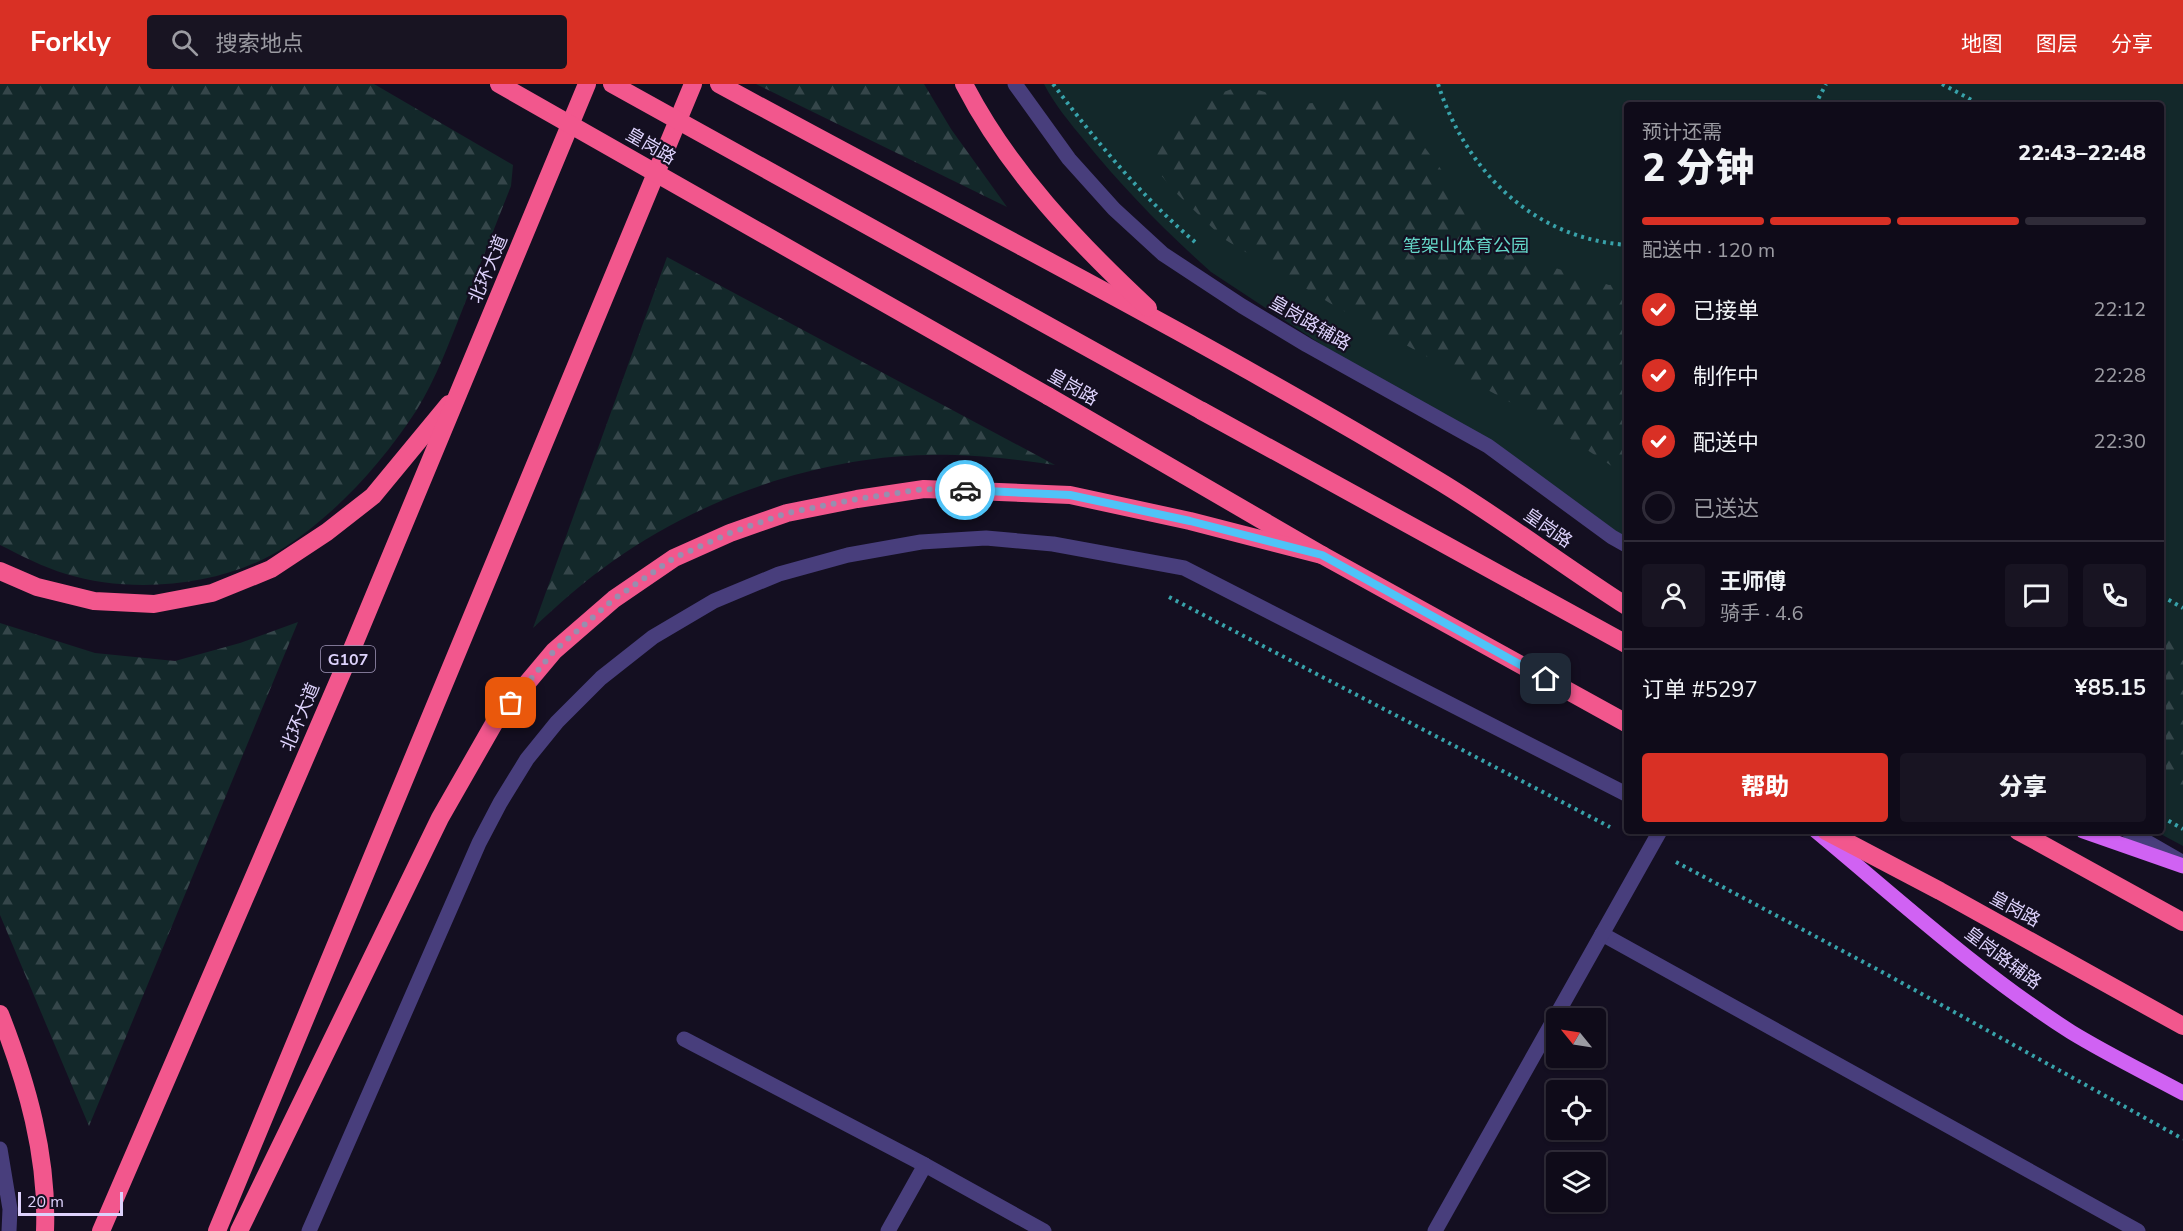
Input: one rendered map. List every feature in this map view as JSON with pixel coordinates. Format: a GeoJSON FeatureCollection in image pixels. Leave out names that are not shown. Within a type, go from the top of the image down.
{"type":"FeatureCollection","features":[{"type":"Feature","properties":{"kind":"highway","name":"皇岗路"},"geometry":{"type":"LineString","coordinates":[[499,84],[1048,396],[1322,555],[1624,722]]}},
{"type":"Feature","properties":{"kind":"highway","name":"北环大道"},"geometry":{"type":"LineString","coordinates":[[101,1231],[343,672],[587,84]]}},
{"type":"Feature","properties":{"kind":"highway"},"geometry":{"type":"LineString","coordinates":[[612,84],[1624,643]]}},
{"type":"Feature","properties":{"kind":"highway"},"geometry":{"type":"LineString","coordinates":[[217,1231],[693,84]]}},
{"type":"Feature","properties":{"kind":"highway","name":"皇岗路"},"geometry":{"type":"LineString","coordinates":[[719,84],[1267,380],[1498,518],[1578,575],[1624,604]]}},
{"type":"Feature","properties":{"kind":"highway"},"geometry":{"type":"LineString","coordinates":[[964,84],[980,116],[1007,155],[1038,192],[1108,270],[1170,327]]}},
{"type":"Feature","properties":{"kind":"highway"},"geometry":{"type":"LineString","coordinates":[[0,571],[38,587],[94,601],[154,604],[212,593],[271,569],[327,532],[373,496],[461,388]]}},
{"type":"Feature","properties":{"kind":"highway"},"geometry":{"type":"LineString","coordinates":[[238,1231],[434,829],[496,720],[554,651],[614,599],[674,558],[730,533],[787,513],[924,489],[1070,495],[1190,521],[1322,555]]}},
{"type":"Feature","properties":{"kind":"highway","name":"皇岗路"},"geometry":{"type":"LineString","coordinates":[[1832,834],[1940,891],[2183,1026]]}},
{"type":"Feature","properties":{"kind":"highway"},"geometry":{"type":"LineString","coordinates":[[2023,834],[2183,922]]}},
{"type":"Feature","properties":{"kind":"highway"},"geometry":{"type":"LineString","coordinates":[[0,1014],[13,1048],[39,1142],[46,1199],[45,1231]]}},
{"type":"Feature","properties":{"kind":"main road","name":"皇岗路辅路"},"geometry":{"type":"LineString","coordinates":[[1820,834],[1944,938],[2009,988],[2072,1032],[2183,1093]]}},
{"type":"Feature","properties":{"kind":"main road"},"geometry":{"type":"LineString","coordinates":[[2092,834],[2183,864]]}},
{"type":"Feature","properties":{"kind":"street","name":"皇岗路辅路"},"geometry":{"type":"LineString","coordinates":[[1015,84],[1069,159],[1114,208],[1163,254],[1307,345],[1488,446],[1624,544]]}},
{"type":"Feature","properties":{"kind":"street"},"geometry":{"type":"LineString","coordinates":[[309,1231],[479,843],[527,759],[557,722],[601,678],[653,637],[714,601],[779,574],[848,555],[890,547],[921,542],[986,538],[1053,544],[1184,568],[1624,793]]}},
{"type":"Feature","properties":{"kind":"street"},"geometry":{"type":"LineString","coordinates":[[1435,1231],[1658,834]]}},
{"type":"Feature","properties":{"kind":"street"},"geometry":{"type":"LineString","coordinates":[[2133,834],[2183,864]]}},
{"type":"Feature","properties":{"kind":"street"},"geometry":{"type":"LineString","coordinates":[[1602,934],[2138,1231]]}},
{"type":"Feature","properties":{"kind":"street"},"geometry":{"type":"LineString","coordinates":[[684,1039],[925,1165],[1044,1231]]}},
{"type":"Feature","properties":{"kind":"street"},"geometry":{"type":"LineString","coordinates":[[0,1149],[10,1209],[9,1231]]}},
{"type":"Feature","properties":{"kind":"street"},"geometry":{"type":"LineString","coordinates":[[888,1231],[925,1165]]}},
{"type":"Feature","properties":{"kind":"path"},"geometry":{"type":"LineString","coordinates":[[1053,84],[1097,142],[1125,174],[1200,246]]}},
{"type":"Feature","properties":{"kind":"path"},"geometry":{"type":"LineString","coordinates":[[1438,84],[1444,103],[1462,139],[1483,170],[1511,200],[1542,221],[1574,235],[1624,245]]}},
{"type":"Feature","properties":{"kind":"path"},"geometry":{"type":"LineString","coordinates":[[1817,102],[1826,84]]}},
{"type":"Feature","properties":{"kind":"path"},"geometry":{"type":"LineString","coordinates":[[1942,84],[1975,102]]}},
{"type":"Feature","properties":{"kind":"path"},"geometry":{"type":"LineString","coordinates":[[1169,597],[1610,827]]}},
{"type":"Feature","properties":{"kind":"path"},"geometry":{"type":"LineString","coordinates":[[2164,597],[2183,609]]}},
{"type":"Feature","properties":{"kind":"path"},"geometry":{"type":"LineString","coordinates":[[2164,818],[2183,829]]}},
{"type":"Feature","properties":{"kind":"path"},"geometry":{"type":"LineString","coordinates":[[1676,862],[1884,973],[2183,1139]]}},
{"type":"Feature","properties":{"kind":"green space"},"geometry":{"type":"Polygon","coordinates":[[[0,84],[374,84],[513,165],[511,186],[463,308],[436,374],[416,411],[357,486],[323,519],[285,547],[235,571],[178,583],[149,585],[120,584],[66,574],[41,565],[0,545],[0,84]]]}},
{"type":"Feature","properties":{"kind":"green space"},"geometry":{"type":"Polygon","coordinates":[[[756,84],[924,84],[951,129],[1007,207],[756,84]]]}},
{"type":"Feature","properties":{"kind":"green space","name":"笔架山体育公园"},"geometry":{"type":"Polygon","coordinates":[[[1044,84],[2183,84],[2183,846],[2161,834],[2164,834],[2164,102],[1624,102],[1624,544],[1211,272],[1129,192],[1052,99],[1044,84]]]}},
{"type":"Feature","properties":{"kind":"green space"},"geometry":{"type":"Polygon","coordinates":[[[1242,85],[1304,104],[1385,94],[1469,207],[1524,258],[1609,285],[1624,282],[1624,474],[1535,416],[1333,305],[1224,239],[1175,192],[1142,152],[1203,100],[1242,85]]]}},
{"type":"Feature","properties":{"kind":"green space"},"geometry":{"type":"Polygon","coordinates":[[[667,257],[1055,465],[980,456],[910,456],[865,460],[776,481],[733,496],[651,536],[592,577],[533,628],[667,257]]]}},
{"type":"Feature","properties":{"kind":"green space"},"geometry":{"type":"Polygon","coordinates":[[[298,622],[89,1126],[0,915],[0,623],[95,653],[175,661],[240,643],[298,622]]]}},
{"type":"Feature","properties":{"kind":"green space"},"geometry":{"type":"Polygon","coordinates":[[[2164,632],[2183,644],[2183,794],[2164,783],[2164,632]]]}},
{"type":"Feature","properties":{"kind":"way so far"},"geometry":{"type":"LineString","coordinates":[[511,703],[554,651],[614,599],[674,558],[730,533],[787,513],[924,489],[965,490]]}},
{"type":"Feature","properties":{"kind":"route"},"geometry":{"type":"LineString","coordinates":[[965,490],[1070,495],[1190,521],[1322,555],[1546,679]]}}]}
